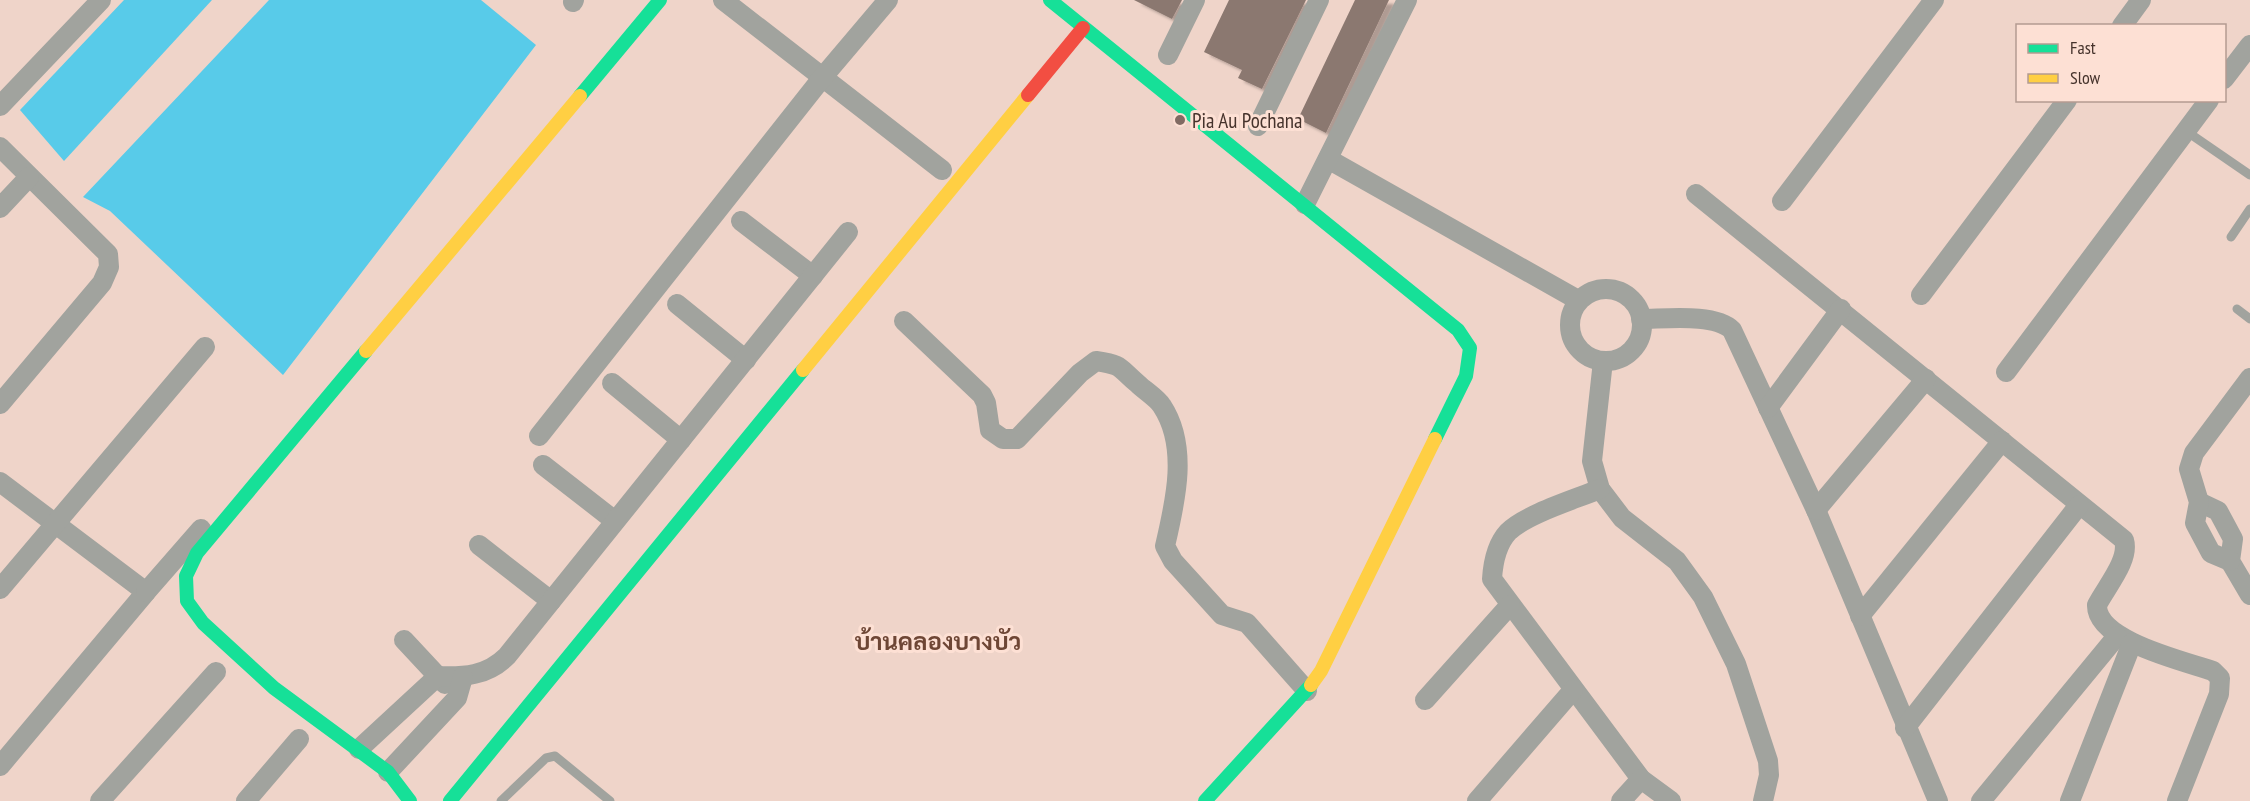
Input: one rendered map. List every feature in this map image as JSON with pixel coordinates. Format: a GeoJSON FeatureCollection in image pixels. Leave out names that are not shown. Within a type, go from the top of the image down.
{"type":"FeatureCollection","features":[{"type":"Feature","properties":{"kind":"street"},"geometry":{"type":"LineString","coordinates":[[0,106],[101,0]]}},
{"type":"Feature","properties":{"kind":"street"},"geometry":{"type":"LineString","coordinates":[[410,801],[388,772],[274,688],[203,623],[187,601],[186,576],[197,553],[660,0]]}},
{"type":"Feature","properties":{"kind":"street"},"geometry":{"type":"LineString","coordinates":[[723,0],[942,170]]}},
{"type":"Feature","properties":{"kind":"street"},"geometry":{"type":"LineString","coordinates":[[539,436],[822,78],[888,0]]}},
{"type":"Feature","properties":{"kind":"street"},"geometry":{"type":"LineString","coordinates":[[1050,0],[1458,330],[1470,348],[1466,376],[1322,671],[1307,692],[1205,801]]}},
{"type":"Feature","properties":{"kind":"street"},"geometry":{"type":"LineString","coordinates":[[1168,55],[1195,0]]}},
{"type":"Feature","properties":{"kind":"street"},"geometry":{"type":"LineString","coordinates":[[1258,126],[1319,0]]}},
{"type":"Feature","properties":{"kind":"street"},"geometry":{"type":"LineString","coordinates":[[1305,204],[1407,0]]}},
{"type":"Feature","properties":{"kind":"street"},"geometry":{"type":"LineString","coordinates":[[1782,201],[1934,0]]}},
{"type":"Feature","properties":{"kind":"street"},"geometry":{"type":"LineString","coordinates":[[2123,24],[2141,0]]}},
{"type":"Feature","properties":{"kind":"street"},"geometry":{"type":"LineString","coordinates":[[450,801],[1083,28]]}},
{"type":"Feature","properties":{"kind":"street"},"geometry":{"type":"LineString","coordinates":[[2226,77],[2250,45]]}},
{"type":"Feature","properties":{"kind":"street"},"geometry":{"type":"LineString","coordinates":[[1921,295],[2066,102]]}},
{"type":"Feature","properties":{"kind":"street"},"geometry":{"type":"LineString","coordinates":[[2006,372],[2208,102]]}},
{"type":"Feature","properties":{"kind":"street"},"geometry":{"type":"LineString","coordinates":[[0,147],[108,254],[110,267],[102,283],[0,404]]}},
{"type":"Feature","properties":{"kind":"street"},"geometry":{"type":"LineString","coordinates":[[1328,159],[1578,300]]}},
{"type":"Feature","properties":{"kind":"street"},"geometry":{"type":"LineString","coordinates":[[0,208],[29,177]]}},
{"type":"Feature","properties":{"kind":"street"},"geometry":{"type":"LineString","coordinates":[[1696,194],[2124,540],[2127,547],[2124,556],[2097,604],[2099,617],[2125,639],[2213,671],[2220,678],[2219,694],[2177,801]]}},
{"type":"Feature","properties":{"kind":"street"},"geometry":{"type":"LineString","coordinates":[[741,221],[813,276]]}},
{"type":"Feature","properties":{"kind":"street"},"geometry":{"type":"LineString","coordinates":[[359,749],[438,676],[463,677],[499,664],[848,232]]}},
{"type":"Feature","properties":{"kind":"street"},"geometry":{"type":"LineString","coordinates":[[1610,288],[1630,298],[1641,318],[1641,330],[1632,349],[1614,360],[1603,361],[1592,359],[1574,344],[1569,322],[1578,300],[1587,293],[1610,288]]}},
{"type":"Feature","properties":{"kind":"street"},"geometry":{"type":"LineString","coordinates":[[677,304],[746,360]]}},
{"type":"Feature","properties":{"kind":"street"},"geometry":{"type":"LineString","coordinates":[[1768,408],[1841,309]]}},
{"type":"Feature","properties":{"kind":"street"},"geometry":{"type":"LineString","coordinates":[[1641,318],[1714,320],[1726,323],[1732,330],[1816,510],[1905,728],[1938,801]]}},
{"type":"Feature","properties":{"kind":"street"},"geometry":{"type":"LineString","coordinates":[[904,321],[982,395],[986,403],[990,430],[1003,440],[1017,439],[1080,373],[1096,361],[1118,364],[1162,406],[1173,435],[1178,469],[1174,507],[1165,546],[1173,561],[1222,615],[1247,623],[1259,634],[1307,692]]}},
{"type":"Feature","properties":{"kind":"street"},"geometry":{"type":"LineString","coordinates":[[0,590],[54,523],[205,347]]}},
{"type":"Feature","properties":{"kind":"street"},"geometry":{"type":"LineString","coordinates":[[1603,361],[1592,461],[1600,489],[1622,518],[1677,561],[1703,597],[1736,664],[1768,761],[1769,774],[1763,801]]}},
{"type":"Feature","properties":{"kind":"street"},"geometry":{"type":"LineString","coordinates":[[2250,378],[2194,453],[2189,470],[2199,502],[2218,511],[2226,524],[2233,539],[2230,561],[2250,595]]}},
{"type":"Feature","properties":{"kind":"street"},"geometry":{"type":"LineString","coordinates":[[1816,510],[1926,379]]}},
{"type":"Feature","properties":{"kind":"street"},"geometry":{"type":"LineString","coordinates":[[612,383],[681,440]]}},
{"type":"Feature","properties":{"kind":"street"},"geometry":{"type":"LineString","coordinates":[[0,766],[287,429]]}},
{"type":"Feature","properties":{"kind":"street"},"geometry":{"type":"LineString","coordinates":[[1860,616],[2002,441]]}},
{"type":"Feature","properties":{"kind":"street"},"geometry":{"type":"LineString","coordinates":[[543,465],[615,521]]}},
{"type":"Feature","properties":{"kind":"street"},"geometry":{"type":"LineString","coordinates":[[0,482],[146,592]]}},
{"type":"Feature","properties":{"kind":"street"},"geometry":{"type":"LineString","coordinates":[[1600,489],[1537,515],[1509,532],[1493,559],[1492,579],[1641,779],[1671,801]]}},
{"type":"Feature","properties":{"kind":"street"},"geometry":{"type":"LineString","coordinates":[[1905,728],[2079,505]]}},
{"type":"Feature","properties":{"kind":"street"},"geometry":{"type":"LineString","coordinates":[[479,545],[551,602]]}},
{"type":"Feature","properties":{"kind":"street"},"geometry":{"type":"LineString","coordinates":[[1425,700],[1510,605]]}},
{"type":"Feature","properties":{"kind":"street"},"geometry":{"type":"LineString","coordinates":[[1981,801],[2125,639]]}},
{"type":"Feature","properties":{"kind":"street"},"geometry":{"type":"LineString","coordinates":[[2070,801],[2125,639]]}},
{"type":"Feature","properties":{"kind":"street"},"geometry":{"type":"LineString","coordinates":[[404,640],[457,698]]}},
{"type":"Feature","properties":{"kind":"street"},"geometry":{"type":"LineString","coordinates":[[100,801],[216,672]]}},
{"type":"Feature","properties":{"kind":"street"},"geometry":{"type":"LineString","coordinates":[[388,772],[457,698],[463,677]]}},
{"type":"Feature","properties":{"kind":"street"},"geometry":{"type":"LineString","coordinates":[[1477,801],[1573,690]]}},
{"type":"Feature","properties":{"kind":"street"},"geometry":{"type":"LineString","coordinates":[[246,801],[299,739]]}},
{"type":"Feature","properties":{"kind":"street"},"geometry":{"type":"LineString","coordinates":[[1622,801],[1641,779]]}},
{"type":"Feature","properties":{"kind":"lane"},"geometry":{"type":"LineString","coordinates":[[2186,131],[2250,175]]}},
{"type":"Feature","properties":{"kind":"lane"},"geometry":{"type":"LineString","coordinates":[[2231,237],[2250,208]]}},
{"type":"Feature","properties":{"kind":"lane"},"geometry":{"type":"LineString","coordinates":[[2237,309],[2250,319]]}},
{"type":"Feature","properties":{"kind":"lane"},"geometry":{"type":"LineString","coordinates":[[501,801],[546,758],[555,756],[610,801]]}},
{"type":"Feature","properties":{"kind":"water"},"geometry":{"type":"Polygon","coordinates":[[[124,0],[212,0],[64,161],[20,110],[124,0]]]}},
{"type":"Feature","properties":{"kind":"water"},"geometry":{"type":"Polygon","coordinates":[[[269,0],[481,0],[536,45],[283,375],[110,211],[83,197],[269,0]]]}},
{"type":"Feature","properties":{"kind":"building"},"geometry":{"type":"Polygon","coordinates":[[[1134,0],[1182,0],[1172,19],[1134,0]]]}},
{"type":"Feature","properties":{"kind":"building"},"geometry":{"type":"Polygon","coordinates":[[[1229,0],[1306,0],[1262,89],[1238,78],[1242,70],[1204,52],[1229,0]]]}},
{"type":"Feature","properties":{"kind":"building"},"geometry":{"type":"Polygon","coordinates":[[[1355,0],[1389,0],[1326,133],[1298,119],[1355,0]]]}},
{"type":"Feature","properties":{"kind":"traffic: fast"},"geometry":{"type":"LineString","coordinates":[[580,96],[660,0]]}},
{"type":"Feature","properties":{"kind":"traffic: fast"},"geometry":{"type":"LineString","coordinates":[[1050,0],[1458,330],[1470,348],[1466,376],[1435,439]]}},
{"type":"Feature","properties":{"kind":"traffic: fast"},"geometry":{"type":"LineString","coordinates":[[366,351],[197,553],[186,576],[187,601],[203,623],[274,688],[388,772],[410,801]]}},
{"type":"Feature","properties":{"kind":"traffic: fast"},"geometry":{"type":"LineString","coordinates":[[450,801],[803,370]]}},
{"type":"Feature","properties":{"kind":"traffic: fast"},"geometry":{"type":"LineString","coordinates":[[1205,801],[1311,685]]}},
{"type":"Feature","properties":{"kind":"traffic: slow"},"geometry":{"type":"LineString","coordinates":[[803,370],[1028,95]]}},
{"type":"Feature","properties":{"kind":"traffic: slow"},"geometry":{"type":"LineString","coordinates":[[366,351],[580,96]]}},
{"type":"Feature","properties":{"kind":"traffic: slow"},"geometry":{"type":"LineString","coordinates":[[1311,685],[1321,671],[1435,439]]}},
{"type":"Feature","properties":{"kind":"traffic: jam"},"geometry":{"type":"LineString","coordinates":[[1028,95],[1083,28]]}},
{"type":"Feature","properties":{"kind":"place","name":"Pia Au Pochana"},"geometry":{"type":"Point","coordinates":[1180,120]}},
{"type":"Feature","properties":{"kind":"district","name":"บ้านคลองบางบัว"},"geometry":{"type":"Point","coordinates":[938,641]}}]}
